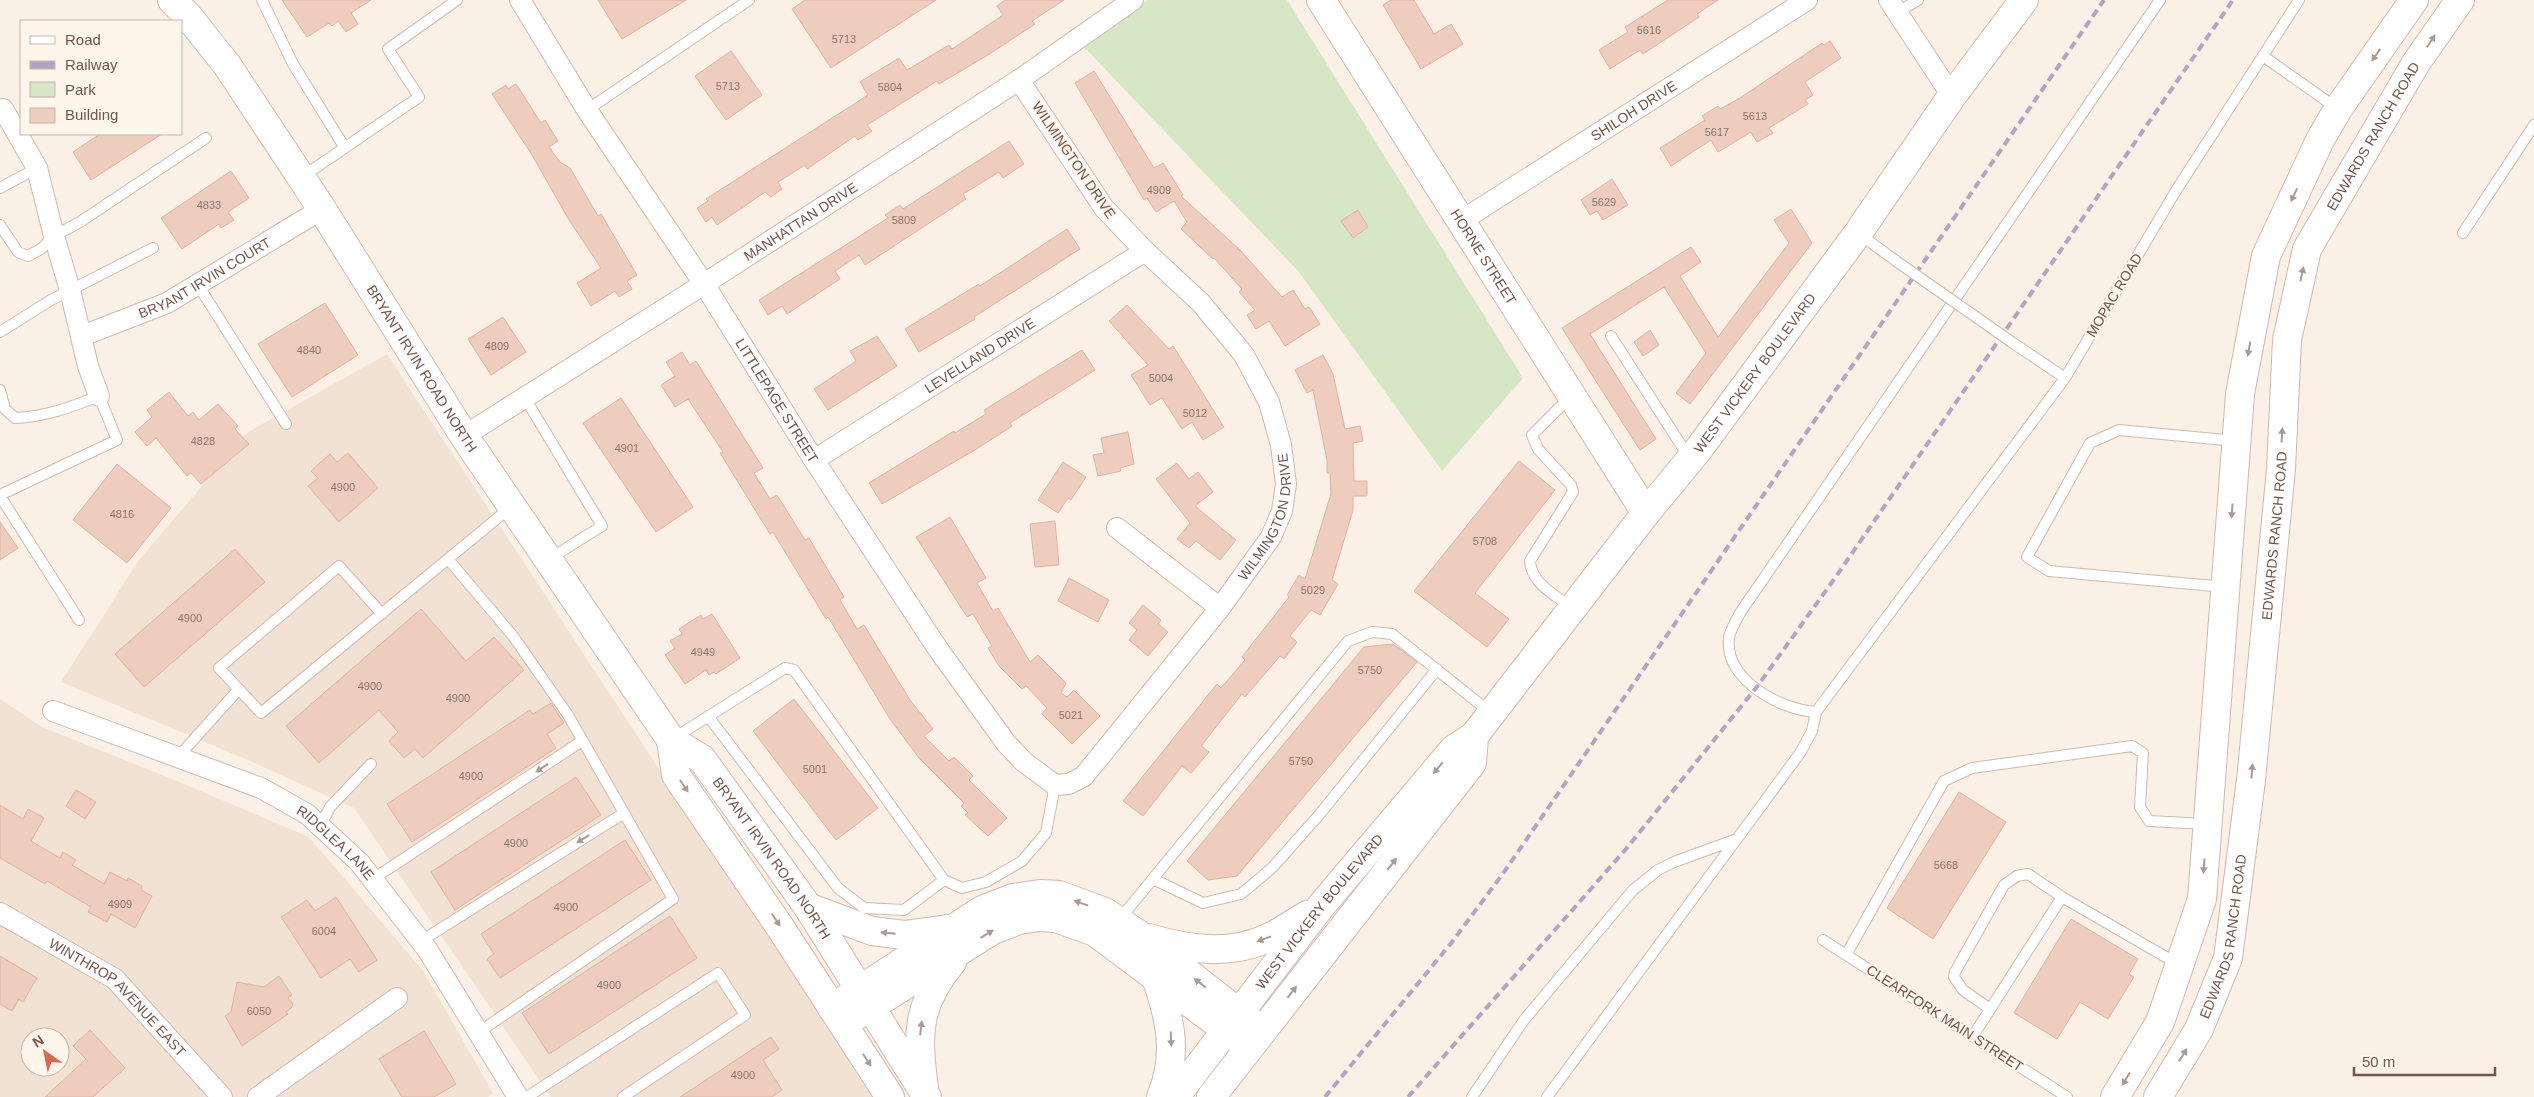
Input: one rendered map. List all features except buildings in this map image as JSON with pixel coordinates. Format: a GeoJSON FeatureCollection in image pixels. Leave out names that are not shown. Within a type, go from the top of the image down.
{"type":"FeatureCollection","features":[{"type":"Feature","properties":{"kind":"main road","name":"BRYANT IRVIN ROAD NORTH"},"geometry":{"type":"LineString","coordinates":[[172,0],[188,16],[227,65],[322,209],[464,436],[671,740],[702,759],[808,907],[926,1096]]}},
{"type":"Feature","properties":{"kind":"main road","name":"HORNE STREET"},"geometry":{"type":"LineString","coordinates":[[1321,0],[1646,513]]}},
{"type":"Feature","properties":{"kind":"main road","name":"WEST VICKERY BOULEVARD"},"geometry":{"type":"LineString","coordinates":[[1175,1097],[1321,906],[1454,749],[1474,736],[1690,459],[1858,233],[1952,96],[2024,0]]}},
{"type":"Feature","properties":{"kind":"main road","name":"EDWARDS RANCH ROAD"},"geometry":{"type":"LineString","coordinates":[[2116,1097],[2160,1022],[2202,899],[2240,394],[2266,256],[2320,140],[2338,109],[2414,0]]}},
{"type":"Feature","properties":{"kind":"main road","name":"EDWARDS RANCH ROAD"},"geometry":{"type":"LineString","coordinates":[[2158,1097],[2199,1029],[2228,958],[2246,819],[2281,469],[2287,340],[2307,249],[2416,63],[2460,0]]}},
{"type":"Feature","properties":{"kind":"main road"},"geometry":{"type":"LineString","coordinates":[[2338,109],[2376,132]]}},
{"type":"Feature","properties":{"kind":"main road","name":"WEST VICKERY BOULEVARD"},"geometry":{"type":"LineString","coordinates":[[1212,1097],[1255,1039],[1472,763],[1474,736]]}},
{"type":"Feature","properties":{"kind":"main road","name":"BRYANT IRVIN ROAD NORTH"},"geometry":{"type":"LineString","coordinates":[[671,740],[676,775],[780,927],[890,1097]]}},
{"type":"Feature","properties":{"kind":"main road"},"geometry":{"type":"LineString","coordinates":[[2208,821],[2246,819]]}},
{"type":"Feature","properties":{"kind":"main road"},"geometry":{"type":"LineString","coordinates":[[926,1096],[920,1033],[925,1004],[959,938],[982,910],[1005,901],[1040,894],[1059,895],[1105,912],[1128,928],[1232,1021],[1255,1039]]}},
{"type":"Feature","properties":{"kind":"main road"},"geometry":{"type":"LineString","coordinates":[[1128,928],[1200,950],[1237,948],[1270,937],[1321,906]]}},
{"type":"Feature","properties":{"kind":"main road"},"geometry":{"type":"LineString","coordinates":[[808,907],[872,932],[959,938],[992,930],[1019,920],[1039,917],[1056,918],[1094,932],[1155,975],[1232,1021]]}},
{"type":"Feature","properties":{"kind":"main road"},"geometry":{"type":"LineString","coordinates":[[838,1016],[959,938]]}},
{"type":"Feature","properties":{"kind":"main road"},"geometry":{"type":"LineString","coordinates":[[1155,975],[1170,1027],[1172,1060],[1161,1097]]}},
{"type":"Feature","properties":{"kind":"street","name":"LITTLEPAGE STREET"},"geometry":{"type":"LineString","coordinates":[[520,0],[588,110],[704,284],[814,460],[938,649],[1006,743],[1024,762],[1055,785]]}},
{"type":"Feature","properties":{"kind":"street","name":"MANHATTAN DRIVE"},"geometry":{"type":"LineString","coordinates":[[464,436],[704,284],[1019,80],[1133,0]]}},
{"type":"Feature","properties":{"kind":"street","name":"SHILOH DRIVE"},"geometry":{"type":"LineString","coordinates":[[1461,221],[1807,0]]}},
{"type":"Feature","properties":{"kind":"street"},"geometry":{"type":"LineString","coordinates":[[1894,6],[1952,96]]}},
{"type":"Feature","properties":{"kind":"street","name":"WILMINGTON DRIVE"},"geometry":{"type":"LineString","coordinates":[[1019,80],[1104,208],[1145,251],[1201,304],[1244,354],[1269,402],[1281,445],[1286,484],[1282,510],[1271,537],[1220,608],[1084,776],[1068,784],[1055,785]]}},
{"type":"Feature","properties":{"kind":"street"},"geometry":{"type":"LineString","coordinates":[[1,108],[37,168],[82,336],[88,366],[98,396]]}},
{"type":"Feature","properties":{"kind":"street","name":"BRYANT IRVIN COURT"},"geometry":{"type":"LineString","coordinates":[[82,336],[167,302],[322,209]]}},
{"type":"Feature","properties":{"kind":"street","name":"LEVELLAND DRIVE"},"geometry":{"type":"LineString","coordinates":[[814,460],[1145,251]]}},
{"type":"Feature","properties":{"kind":"street"},"geometry":{"type":"LineString","coordinates":[[1117,528],[1220,608]]}},
{"type":"Feature","properties":{"kind":"street","name":"RIDGLEA LANE"},"geometry":{"type":"LineString","coordinates":[[53,711],[261,788],[307,814],[359,862],[421,941],[518,1097]]}},
{"type":"Feature","properties":{"kind":"street","name":"WINTHROP AVENUE EAST"},"geometry":{"type":"LineString","coordinates":[[0,913],[115,979],[222,1097]]}},
{"type":"Feature","properties":{"kind":"street"},"geometry":{"type":"LineString","coordinates":[[258,1097],[397,998]]}},
{"type":"Feature","properties":{"kind":"lane"},"geometry":{"type":"LineString","coordinates":[[262,0],[293,64],[345,148]]}},
{"type":"Feature","properties":{"kind":"lane"},"geometry":{"type":"LineString","coordinates":[[301,178],[419,97],[388,49],[457,0]]}},
{"type":"Feature","properties":{"kind":"lane"},"geometry":{"type":"LineString","coordinates":[[588,110],[749,0]]}},
{"type":"Feature","properties":{"kind":"lane"},"geometry":{"type":"LineString","coordinates":[[1894,6],[1918,0]]}},
{"type":"Feature","properties":{"kind":"lane"},"geometry":{"type":"LineString","coordinates":[[1547,1097],[1800,753],[1812,731],[1816,712],[1788,708],[1741,676],[1731,657],[1729,648],[1729,637],[1734,624],[2160,0]]}},
{"type":"Feature","properties":{"kind":"lane","name":"MOPAC ROAD"},"geometry":{"type":"LineString","coordinates":[[1816,712],[2065,378],[2177,189],[2299,0]]}},
{"type":"Feature","properties":{"kind":"lane"},"geometry":{"type":"LineString","coordinates":[[2263,56],[2338,109]]}},
{"type":"Feature","properties":{"kind":"lane"},"geometry":{"type":"LineString","coordinates":[[2463,233],[2533,130]]}},
{"type":"Feature","properties":{"kind":"lane"},"geometry":{"type":"LineString","coordinates":[[0,225],[18,252],[28,256],[41,249],[54,236],[80,222],[206,138]]}},
{"type":"Feature","properties":{"kind":"lane"},"geometry":{"type":"LineString","coordinates":[[0,188],[37,168]]}},
{"type":"Feature","properties":{"kind":"lane"},"geometry":{"type":"LineString","coordinates":[[1858,233],[2065,378]]}},
{"type":"Feature","properties":{"kind":"lane"},"geometry":{"type":"LineString","coordinates":[[0,332],[70,290],[153,248]]}},
{"type":"Feature","properties":{"kind":"lane"},"geometry":{"type":"LineString","coordinates":[[198,285],[286,424]]}},
{"type":"Feature","properties":{"kind":"lane"},"geometry":{"type":"LineString","coordinates":[[1611,336],[1690,459]]}},
{"type":"Feature","properties":{"kind":"lane"},"geometry":{"type":"LineString","coordinates":[[0,390],[5,409],[15,418],[30,417],[69,408],[98,396],[118,440],[0,495],[78,620]]}},
{"type":"Feature","properties":{"kind":"lane"},"geometry":{"type":"LineString","coordinates":[[1571,396],[1532,435],[1538,449],[1571,485],[1573,492],[1530,561],[1530,571],[1534,578],[1572,609]]}},
{"type":"Feature","properties":{"kind":"lane"},"geometry":{"type":"LineString","coordinates":[[525,398],[602,526],[548,560]]}},
{"type":"Feature","properties":{"kind":"lane"},"geometry":{"type":"LineString","coordinates":[[2226,587],[2049,572],[2026,557],[2090,443],[2119,430],[2237,441]]}},
{"type":"Feature","properties":{"kind":"lane"},"geometry":{"type":"LineString","coordinates":[[382,614],[339,566],[219,668],[261,713],[382,614],[512,506]]}},
{"type":"Feature","properties":{"kind":"lane"},"geometry":{"type":"LineString","coordinates":[[448,559],[513,636],[568,715],[673,899],[479,1032]]}},
{"type":"Feature","properties":{"kind":"lane"},"geometry":{"type":"LineString","coordinates":[[1128,928],[1153,879],[1348,641],[1372,632],[1392,634],[1491,714]]}},
{"type":"Feature","properties":{"kind":"lane"},"geometry":{"type":"LineString","coordinates":[[671,740],[785,668],[794,670],[944,880],[962,888],[986,882],[1022,861],[1046,833],[1055,785]]}},
{"type":"Feature","properties":{"kind":"lane"},"geometry":{"type":"LineString","coordinates":[[1153,879],[1203,903],[1241,894],[1273,867],[1437,669]]}},
{"type":"Feature","properties":{"kind":"lane"},"geometry":{"type":"LineString","coordinates":[[178,757],[239,689]]}},
{"type":"Feature","properties":{"kind":"lane"},"geometry":{"type":"LineString","coordinates":[[708,716],[838,888],[864,908],[904,910],[944,880]]}},
{"type":"Feature","properties":{"kind":"lane"},"geometry":{"type":"LineString","coordinates":[[373,879],[582,741]]}},
{"type":"Feature","properties":{"kind":"lane"},"geometry":{"type":"LineString","coordinates":[[1846,955],[1944,781],[1972,768],[2132,746],[2143,753],[2140,807],[2149,821],[2208,821]]}},
{"type":"Feature","properties":{"kind":"lane"},"geometry":{"type":"LineString","coordinates":[[320,827],[330,807],[371,764]]}},
{"type":"Feature","properties":{"kind":"lane"},"geometry":{"type":"LineString","coordinates":[[421,941],[624,814]]}},
{"type":"Feature","properties":{"kind":"lane"},"geometry":{"type":"LineString","coordinates":[[1472,1097],[1524,1020],[1633,890],[1658,870],[1674,862],[1737,840]]}},
{"type":"Feature","properties":{"kind":"lane"},"geometry":{"type":"LineString","coordinates":[[1990,1009],[1963,990],[1954,977],[1955,972],[2004,885],[2017,876],[2028,874],[2062,897],[2180,965]]}},
{"type":"Feature","properties":{"kind":"lane"},"geometry":{"type":"LineString","coordinates":[[1973,1036],[2062,897]]}},
{"type":"Feature","properties":{"kind":"lane","name":"CLEARFORK MAIN STREET"},"geometry":{"type":"LineString","coordinates":[[1823,940],[2066,1097]]}},
{"type":"Feature","properties":{"kind":"lane"},"geometry":{"type":"LineString","coordinates":[[527,1097],[718,973],[745,1015],[623,1097]]}},
{"type":"Feature","properties":{"kind":"shaded area"},"geometry":{"type":"Polygon","coordinates":[[[387,354],[874,1097],[551,1097],[354,808],[248,760],[61,682],[139,560],[248,432],[387,354]]]}},
{"type":"Feature","properties":{"kind":"shaded area"},"geometry":{"type":"Polygon","coordinates":[[[0,699],[42,727],[309,837],[424,972],[493,1093],[488,1097],[0,1097],[0,699]]]}},
{"type":"Feature","properties":{"kind":"green space"},"geometry":{"type":"Polygon","coordinates":[[[1148,0],[1287,0],[1523,378],[1442,471],[1299,272],[1084,47],[1148,0]]]}},
{"type":"Feature","properties":{"kind":"railway"},"geometry":{"type":"LineString","coordinates":[[1325,1097],[1452,942],[1502,875],[2104,0]]}},
{"type":"Feature","properties":{"kind":"railway"},"geometry":{"type":"LineString","coordinates":[[1408,1097],[1626,849],[1756,688],[1835,578],[2233,0]]}}]}
